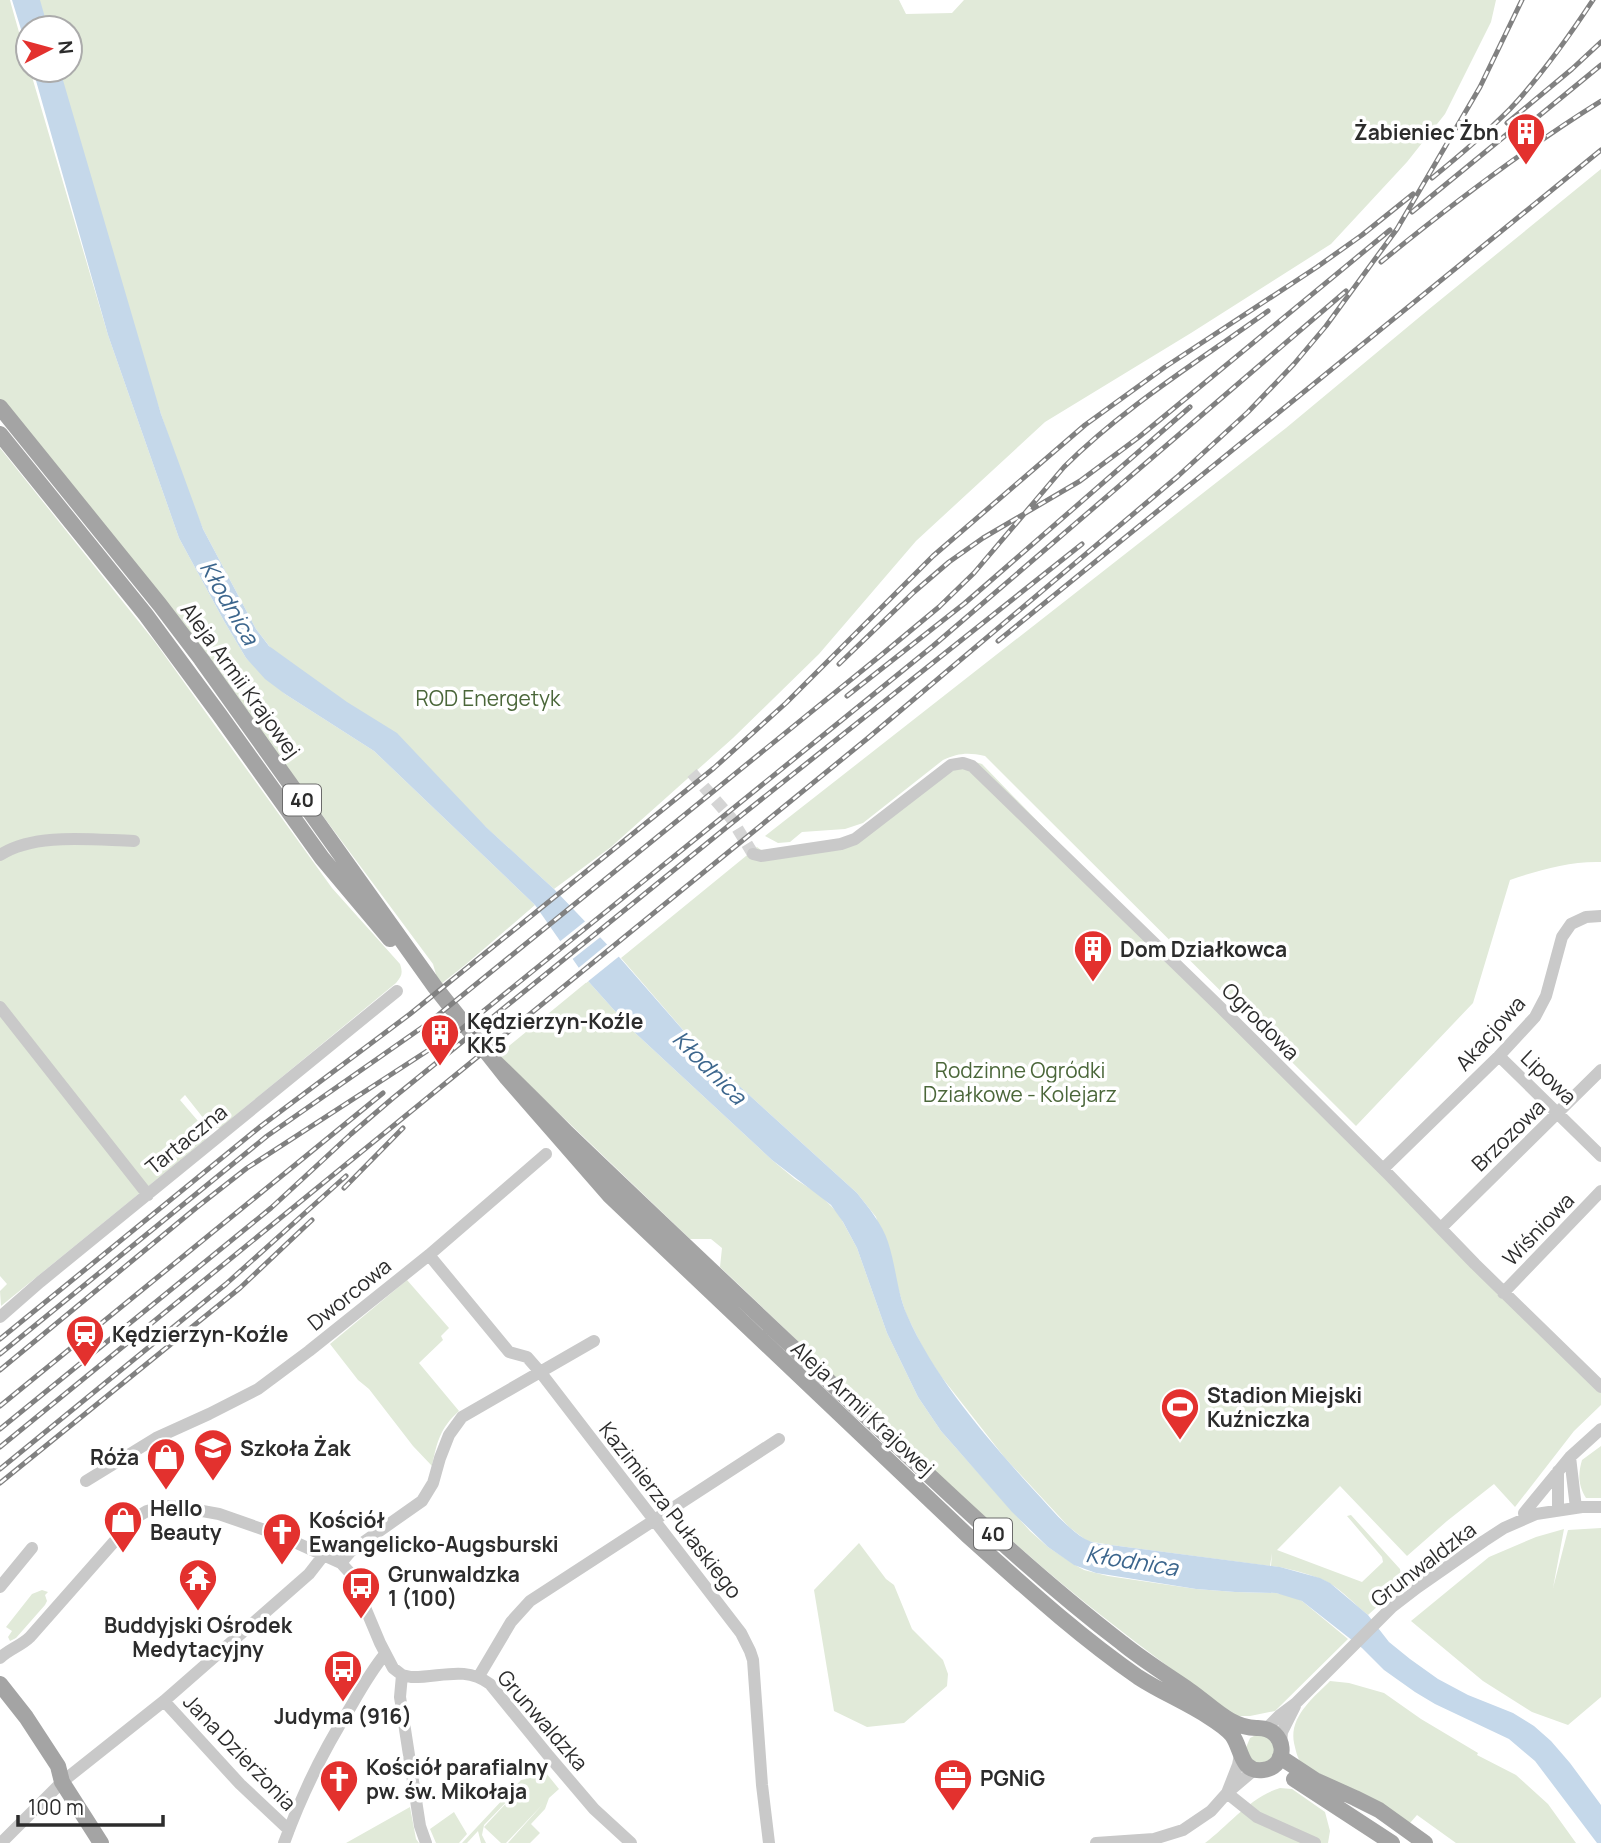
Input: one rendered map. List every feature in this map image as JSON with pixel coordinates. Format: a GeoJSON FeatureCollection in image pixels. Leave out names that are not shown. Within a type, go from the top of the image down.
{"type":"FeatureCollection","features":[{"type":"Feature","properties":{"kind":"main road","name":"Aleja Armii Krajowej"},"geometry":{"type":"LineString","coordinates":[[0,407],[201,659],[435,987],[574,1157],[610,1196],[967,1535],[1107,1654],[1158,1690],[1191,1706],[1227,1730],[1234,1738],[1243,1762],[1254,1770]]}},
{"type":"Feature","properties":{"kind":"main road","name":"Aleja Armii Krajowej"},"geometry":{"type":"LineString","coordinates":[[0,434],[146,615],[322,858],[435,987]]}},
{"type":"Feature","properties":{"kind":"main road","name":"Aleja Armii Krajowej"},"geometry":{"type":"LineString","coordinates":[[492,1059],[709,1268],[1018,1558],[1125,1646],[1232,1722],[1278,1737],[1278,1756]]}},
{"type":"Feature","properties":{"kind":"main road"},"geometry":{"type":"LineString","coordinates":[[0,1685],[58,1766],[62,1782]]}},
{"type":"Feature","properties":{"kind":"main road"},"geometry":{"type":"LineString","coordinates":[[0,1701],[50,1771],[62,1782],[102,1843]]}},
{"type":"Feature","properties":{"kind":"main road"},"geometry":{"type":"LineString","coordinates":[[1240,1752],[1243,1737],[1260,1729]]}},
{"type":"Feature","properties":{"kind":"main road","name":"Aleja Armii Krajowej"},"geometry":{"type":"LineString","coordinates":[[1278,1756],[1392,1843]]}},
{"type":"Feature","properties":{"kind":"main road","name":"Aleja Armii Krajowej"},"geometry":{"type":"LineString","coordinates":[[1278,1756],[1315,1780],[1379,1811],[1425,1843]]}},
{"type":"Feature","properties":{"kind":"main road"},"geometry":{"type":"LineString","coordinates":[[1254,1770],[1261,1771],[1278,1756]]}},
{"type":"Feature","properties":{"kind":"street","name":"Ogrodowa"},"geometry":{"type":"LineString","coordinates":[[757,855],[841,844],[855,839],[951,765],[962,763],[972,766],[1210,997],[1503,1293],[1601,1387]]}},
{"type":"Feature","properties":{"kind":"street"},"geometry":{"type":"LineString","coordinates":[[0,855],[9,849],[52,838],[134,841]]}},
{"type":"Feature","properties":{"kind":"street","name":"Akacjowa"},"geometry":{"type":"LineString","coordinates":[[1383,1169],[1499,1056],[1535,1017],[1546,996],[1562,937],[1571,924],[1586,917],[1601,916]]}},
{"type":"Feature","properties":{"kind":"street","name":"Tartaczna"},"geometry":{"type":"LineString","coordinates":[[0,1317],[397,991]]}},
{"type":"Feature","properties":{"kind":"street"},"geometry":{"type":"LineString","coordinates":[[0,1007],[148,1195]]}},
{"type":"Feature","properties":{"kind":"street","name":"Lipowa"},"geometry":{"type":"LineString","coordinates":[[1499,1056],[1601,1156]]}},
{"type":"Feature","properties":{"kind":"street","name":"Brzozowa"},"geometry":{"type":"LineString","coordinates":[[1441,1228],[1601,1070]]}},
{"type":"Feature","properties":{"kind":"street","name":"Dworcowa"},"geometry":{"type":"LineString","coordinates":[[86,1481],[156,1438],[258,1389],[429,1255],[546,1154]]}},
{"type":"Feature","properties":{"kind":"street","name":"Wiśniowa"},"geometry":{"type":"LineString","coordinates":[[1503,1293],[1601,1191]]}},
{"type":"Feature","properties":{"kind":"street","name":"Kazimierza Pułaskiego"},"geometry":{"type":"LineString","coordinates":[[429,1255],[509,1352],[527,1357],[541,1373],[735,1623],[750,1651],[769,1843]]}},
{"type":"Feature","properties":{"kind":"street"},"geometry":{"type":"LineString","coordinates":[[341,1563],[351,1550],[415,1507],[429,1494],[449,1435],[462,1417],[594,1341]]}},
{"type":"Feature","properties":{"kind":"street"},"geometry":{"type":"LineString","coordinates":[[1525,1518],[1524,1513],[1558,1471],[1601,1429]]}},
{"type":"Feature","properties":{"kind":"street"},"geometry":{"type":"LineString","coordinates":[[478,1676],[511,1622],[530,1601],[779,1439]]}},
{"type":"Feature","properties":{"kind":"street"},"geometry":{"type":"LineString","coordinates":[[1570,1457],[1576,1508]]}},
{"type":"Feature","properties":{"kind":"street"},"geometry":{"type":"LineString","coordinates":[[1558,1471],[1558,1510]]}},
{"type":"Feature","properties":{"kind":"street"},"geometry":{"type":"LineString","coordinates":[[0,1658],[30,1637],[129,1524],[147,1511],[165,1506],[219,1514],[279,1535],[341,1563],[351,1574],[386,1654],[398,1671],[420,1826],[426,1843]]}},
{"type":"Feature","properties":{"kind":"street","name":"Grunwaldzka"},"geometry":{"type":"LineString","coordinates":[[1260,1729],[1296,1703],[1392,1607],[1484,1541],[1525,1518],[1558,1510],[1601,1507]]}},
{"type":"Feature","properties":{"kind":"street"},"geometry":{"type":"LineString","coordinates":[[0,1587],[32,1548]]}},
{"type":"Feature","properties":{"kind":"street"},"geometry":{"type":"LineString","coordinates":[[1,1843],[62,1782],[164,1701],[309,1574],[323,1556]]}},
{"type":"Feature","properties":{"kind":"street"},"geometry":{"type":"LineString","coordinates":[[284,1843],[313,1775],[338,1726],[372,1670],[386,1654]]}},
{"type":"Feature","properties":{"kind":"street"},"geometry":{"type":"LineString","coordinates":[[362,1686],[398,1671]]}},
{"type":"Feature","properties":{"kind":"street","name":"Grunwaldzka"},"geometry":{"type":"LineString","coordinates":[[398,1671],[421,1677],[457,1673],[478,1676],[490,1684],[594,1809],[631,1843]]}},
{"type":"Feature","properties":{"kind":"street","name":"Jana Dzierżonia"},"geometry":{"type":"LineString","coordinates":[[164,1701],[240,1784],[289,1830]]}},
{"type":"Feature","properties":{"kind":"street","name":"Grunwaldzka"},"geometry":{"type":"LineString","coordinates":[[1278,1756],[1282,1732],[1296,1703]]}},
{"type":"Feature","properties":{"kind":"street"},"geometry":{"type":"LineString","coordinates":[[1096,1843],[1154,1839],[1172,1835],[1199,1821],[1220,1803],[1227,1793],[1240,1752]]}},
{"type":"Feature","properties":{"kind":"street"},"geometry":{"type":"LineString","coordinates":[[1227,1793],[1254,1770]]}},
{"type":"Feature","properties":{"kind":"street"},"geometry":{"type":"LineString","coordinates":[[1227,1793],[1256,1817],[1315,1843]]}},
{"type":"Feature","properties":{"kind":"green space"},"geometry":{"type":"Polygon","coordinates":[[[0,0],[10,0],[14,14],[14,84],[34,84],[108,335],[179,538],[224,621],[246,658],[285,694],[374,751],[535,905],[441,984],[433,964],[210,664],[0,400],[0,0]]]}},
{"type":"Feature","properties":{"kind":"green space","name":"ROD Energetyk"},"geometry":{"type":"Polygon","coordinates":[[[37,0],[899,0],[906,14],[952,13],[964,0],[1496,0],[1491,22],[1445,114],[1407,162],[1331,244],[1045,422],[916,541],[819,654],[733,738],[611,847],[554,889],[446,791],[280,660],[256,629],[203,529],[185,486],[148,375],[62,84],[84,84],[84,14],[42,14],[37,0]]]}},
{"type":"Feature","properties":{"kind":"green space"},"geometry":{"type":"Polygon","coordinates":[[[1601,169],[1601,862],[1555,867],[1510,880],[1473,1003],[1356,1126],[985,756],[963,754],[943,760],[863,823],[845,829],[802,832],[790,842],[778,843],[765,836],[1286,428],[1601,169]]]}},
{"type":"Feature","properties":{"kind":"green space"},"geometry":{"type":"Polygon","coordinates":[[[0,448],[155,642],[332,888],[400,964],[402,972],[396,983],[220,1128],[213,1128],[208,1124],[185,1095],[180,1100],[204,1128],[205,1140],[1,1306],[0,1291],[7,1284],[0,1276],[0,448]]]}},
{"type":"Feature","properties":{"kind":"green space","name":"Rodzinne Ogródki Działkowe - Kolejarz"},"geometry":{"type":"Polygon","coordinates":[[[969,760],[982,764],[1109,895],[1601,1386],[1601,1405],[1574,1431],[1515,1507],[1494,1484],[1407,1556],[1340,1486],[1277,1550],[1362,1582],[1383,1562],[1382,1557],[1347,1516],[1351,1515],[1400,1569],[1402,1584],[1368,1615],[1324,1580],[1271,1566],[1272,1553],[1270,1566],[1087,1541],[1069,1527],[1005,1458],[926,1354],[906,1314],[876,1217],[857,1193],[703,1053],[621,958],[757,847],[765,853],[857,840],[919,791],[969,760]]]}},
{"type":"Feature","properties":{"kind":"green space"},"geometry":{"type":"Polygon","coordinates":[[[588,981],[632,1030],[772,1160],[820,1195],[838,1213],[857,1248],[887,1333],[918,1397],[941,1431],[1030,1531],[1048,1547],[1084,1570],[1108,1576],[1196,1589],[1291,1596],[1302,1601],[1348,1639],[1275,1711],[1233,1716],[1064,1586],[919,1456],[720,1267],[722,1248],[711,1239],[690,1239],[498,1055],[588,981]]]}},
{"type":"Feature","properties":{"kind":"green space"},"geometry":{"type":"Polygon","coordinates":[[[407,1280],[449,1328],[441,1336],[443,1340],[419,1363],[459,1411],[447,1423],[440,1436],[432,1466],[330,1344],[407,1280]]]}},
{"type":"Feature","properties":{"kind":"green space"},"geometry":{"type":"Polygon","coordinates":[[[1601,1446],[1601,1498],[1586,1498],[1579,1479],[1582,1460],[1601,1446]]]}},
{"type":"Feature","properties":{"kind":"green space"},"geometry":{"type":"Polygon","coordinates":[[[1601,1528],[1601,1697],[1568,1725],[1532,1712],[1483,1681],[1411,1621],[1489,1557],[1536,1537],[1564,1529],[1553,1588],[1568,1530],[1601,1528]]]}},
{"type":"Feature","properties":{"kind":"green space"},"geometry":{"type":"Polygon","coordinates":[[[859,1543],[886,1579],[894,1585],[912,1629],[943,1660],[948,1674],[947,1686],[904,1723],[867,1727],[834,1711],[814,1590],[859,1543]]]}},
{"type":"Feature","properties":{"kind":"green space"},"geometry":{"type":"Polygon","coordinates":[[[42,1590],[48,1592],[45,1595],[45,1605],[16,1638],[10,1641],[8,1637],[12,1631],[6,1627],[32,1594],[42,1590]]]}},
{"type":"Feature","properties":{"kind":"green space"},"geometry":{"type":"Polygon","coordinates":[[[1330,1681],[1349,1683],[1384,1693],[1478,1753],[1477,1755],[1516,1775],[1548,1804],[1576,1843],[1456,1843],[1417,1815],[1410,1823],[1302,1764],[1294,1743],[1295,1725],[1310,1701],[1330,1681]]]}},
{"type":"Feature","properties":{"kind":"green space"},"geometry":{"type":"Polygon","coordinates":[[[1258,1734],[1273,1740],[1275,1753],[1267,1763],[1255,1763],[1245,1750],[1250,1738],[1258,1734]]]}},
{"type":"Feature","properties":{"kind":"green space"},"geometry":{"type":"Polygon","coordinates":[[[538,1763],[559,1789],[549,1798],[545,1809],[531,1824],[540,1833],[530,1843],[508,1843],[543,1804],[506,1843],[501,1843],[484,1827],[523,1785],[484,1825],[482,1835],[486,1843],[481,1843],[478,1831],[467,1843],[462,1843],[521,1780],[526,1779],[523,1775],[538,1763]]]}},
{"type":"Feature","properties":{"kind":"green space"},"geometry":{"type":"Polygon","coordinates":[[[1280,1788],[1292,1789],[1325,1812],[1330,1831],[1328,1843],[1205,1843],[1249,1805],[1280,1788]]]}},
{"type":"Feature","properties":{"kind":"green space"},"geometry":{"type":"Polygon","coordinates":[[[410,1807],[419,1843],[346,1843],[410,1807]]]}},
{"type":"Feature","properties":{"kind":"green space"},"geometry":{"type":"Polygon","coordinates":[[[454,1812],[467,1834],[459,1843],[436,1843],[430,1829],[454,1812]]]}},
{"type":"Feature","properties":{"kind":"water"},"geometry":{"type":"Polygon","coordinates":[[[12,0],[40,0],[44,14],[16,14],[12,0]]]}},
{"type":"Feature","properties":{"kind":"water","name":"Kłodnica"},"geometry":{"type":"Polygon","coordinates":[[[37,84],[64,84],[161,414],[203,529],[256,629],[269,646],[347,702],[397,733],[486,827],[554,889],[620,958],[703,1053],[857,1193],[875,1216],[885,1235],[907,1315],[931,1361],[979,1427],[1070,1528],[1085,1539],[1097,1543],[1280,1567],[1330,1583],[1368,1615],[1389,1642],[1410,1659],[1438,1679],[1468,1695],[1513,1713],[1551,1741],[1601,1805],[1601,1843],[1597,1843],[1535,1761],[1509,1739],[1415,1692],[1384,1670],[1362,1648],[1302,1601],[1276,1593],[1196,1589],[1096,1573],[1074,1565],[1048,1547],[1012,1512],[941,1431],[918,1397],[887,1333],[857,1248],[831,1205],[772,1160],[632,1030],[588,981],[535,905],[374,751],[285,694],[265,679],[246,658],[179,538],[108,335],[37,84]]]}},
{"type":"Feature","properties":{"kind":"pier"},"geometry":{"type":"Polygon","coordinates":[[[588,919],[603,935],[570,961],[558,943],[588,919]]]}},
{"type":"Feature","properties":{"kind":"pier"},"geometry":{"type":"Polygon","coordinates":[[[610,942],[622,954],[586,983],[576,970],[610,942]]]}},
{"type":"Feature","properties":{"kind":"tunnel"},"geometry":{"type":"LineString","coordinates":[[692,773],[731,818],[753,854]]}},
{"type":"Feature","properties":{"kind":"railway"},"geometry":{"type":"LineString","coordinates":[[0,1447],[868,738],[1177,477],[1248,412],[1326,326],[1397,229],[1480,87],[1522,0]]}},
{"type":"Feature","properties":{"kind":"railway"},"geometry":{"type":"LineString","coordinates":[[1432,178],[1510,109],[1554,56],[1593,0]]}},
{"type":"Feature","properties":{"kind":"railway"},"geometry":{"type":"LineString","coordinates":[[1507,123],[1601,42]]}},
{"type":"Feature","properties":{"kind":"railway"},"geometry":{"type":"LineString","coordinates":[[1517,134],[1601,65]]}},
{"type":"Feature","properties":{"kind":"railway"},"geometry":{"type":"LineString","coordinates":[[1381,262],[1489,178],[1601,101]]}},
{"type":"Feature","properties":{"kind":"railway"},"geometry":{"type":"LineString","coordinates":[[1412,212],[1523,121]]}},
{"type":"Feature","properties":{"kind":"railway"},"geometry":{"type":"LineString","coordinates":[[998,641],[1601,150]]}},
{"type":"Feature","properties":{"kind":"railway"},"geometry":{"type":"LineString","coordinates":[[0,1339],[261,1126],[410,1014],[714,768],[786,703],[933,556],[1085,425],[1165,367],[1317,267],[1413,194]]}},
{"type":"Feature","properties":{"kind":"railway"},"geometry":{"type":"LineString","coordinates":[[839,664],[949,562],[983,538],[1080,481],[1139,437],[1390,230]]}},
{"type":"Feature","properties":{"kind":"railway"},"geometry":{"type":"LineString","coordinates":[[454,1035],[933,646],[1346,291]]}},
{"type":"Feature","properties":{"kind":"railway"},"geometry":{"type":"LineString","coordinates":[[0,1354],[267,1136],[427,1024],[880,656],[939,607],[974,573],[1064,467],[1087,445],[1137,404],[1268,311]]}},
{"type":"Feature","properties":{"kind":"railway"},"geometry":{"type":"LineString","coordinates":[[847,696],[965,603],[1190,407]]}},
{"type":"Feature","properties":{"kind":"railway"},"geometry":{"type":"LineString","coordinates":[[0,1429],[271,1208],[393,1098],[1082,544]]}},
{"type":"Feature","properties":{"kind":"railway"},"geometry":{"type":"LineString","coordinates":[[0,1370],[247,1168],[461,1029]]}},
{"type":"Feature","properties":{"kind":"railway"},"geometry":{"type":"LineString","coordinates":[[0,1406],[383,1093]]}},
{"type":"Feature","properties":{"kind":"railway"},"geometry":{"type":"LineString","coordinates":[[344,1188],[403,1128]]}},
{"type":"Feature","properties":{"kind":"railway"},"geometry":{"type":"LineString","coordinates":[[0,1469],[226,1284],[346,1176]]}},
{"type":"Feature","properties":{"kind":"railway"},"geometry":{"type":"LineString","coordinates":[[0,1483],[240,1288],[312,1220]]}},
{"type":"Feature","properties":{"kind":"place","name":"Żabieniec Żbn"},"geometry":{"type":"Point","coordinates":[1526,166]}},
{"type":"Feature","properties":{"kind":"place","name":"Dom Działkowca"},"geometry":{"type":"Point","coordinates":[1093,983]}},
{"type":"Feature","properties":{"kind":"place","name":"Kędzierzyn-Koźle KK5"},"geometry":{"type":"Point","coordinates":[440,1067]}},
{"type":"Feature","properties":{"kind":"place","name":"Kędzierzyn-Koźle"},"geometry":{"type":"Point","coordinates":[85,1368]}},
{"type":"Feature","properties":{"kind":"place","name":"Stadion Miejski Kuźniczka"},"geometry":{"type":"Point","coordinates":[1180,1441]}},
{"type":"Feature","properties":{"kind":"place","name":"Szkoła Żak"},"geometry":{"type":"Point","coordinates":[213,1482]}},
{"type":"Feature","properties":{"kind":"place","name":"Róża"},"geometry":{"type":"Point","coordinates":[166,1491]}},
{"type":"Feature","properties":{"kind":"place","name":"Hello Beauty"},"geometry":{"type":"Point","coordinates":[123,1554]}},
{"type":"Feature","properties":{"kind":"place","name":"Kościół Ewangelicko-Augsburski"},"geometry":{"type":"Point","coordinates":[282,1566]}},
{"type":"Feature","properties":{"kind":"place","name":"Buddyjski Ośrodek Medytacyjny"},"geometry":{"type":"Point","coordinates":[198,1612]}},
{"type":"Feature","properties":{"kind":"place","name":"Grunwaldzka 1 (100)"},"geometry":{"type":"Point","coordinates":[361,1620]}},
{"type":"Feature","properties":{"kind":"place","name":"Judyma (916)"},"geometry":{"type":"Point","coordinates":[343,1703]}},
{"type":"Feature","properties":{"kind":"place","name":"PGNiG"},"geometry":{"type":"Point","coordinates":[953,1812]}},
{"type":"Feature","properties":{"kind":"place","name":"Kościół parafialny pw. św. Mikołaja"},"geometry":{"type":"Point","coordinates":[339,1813]}}]}
